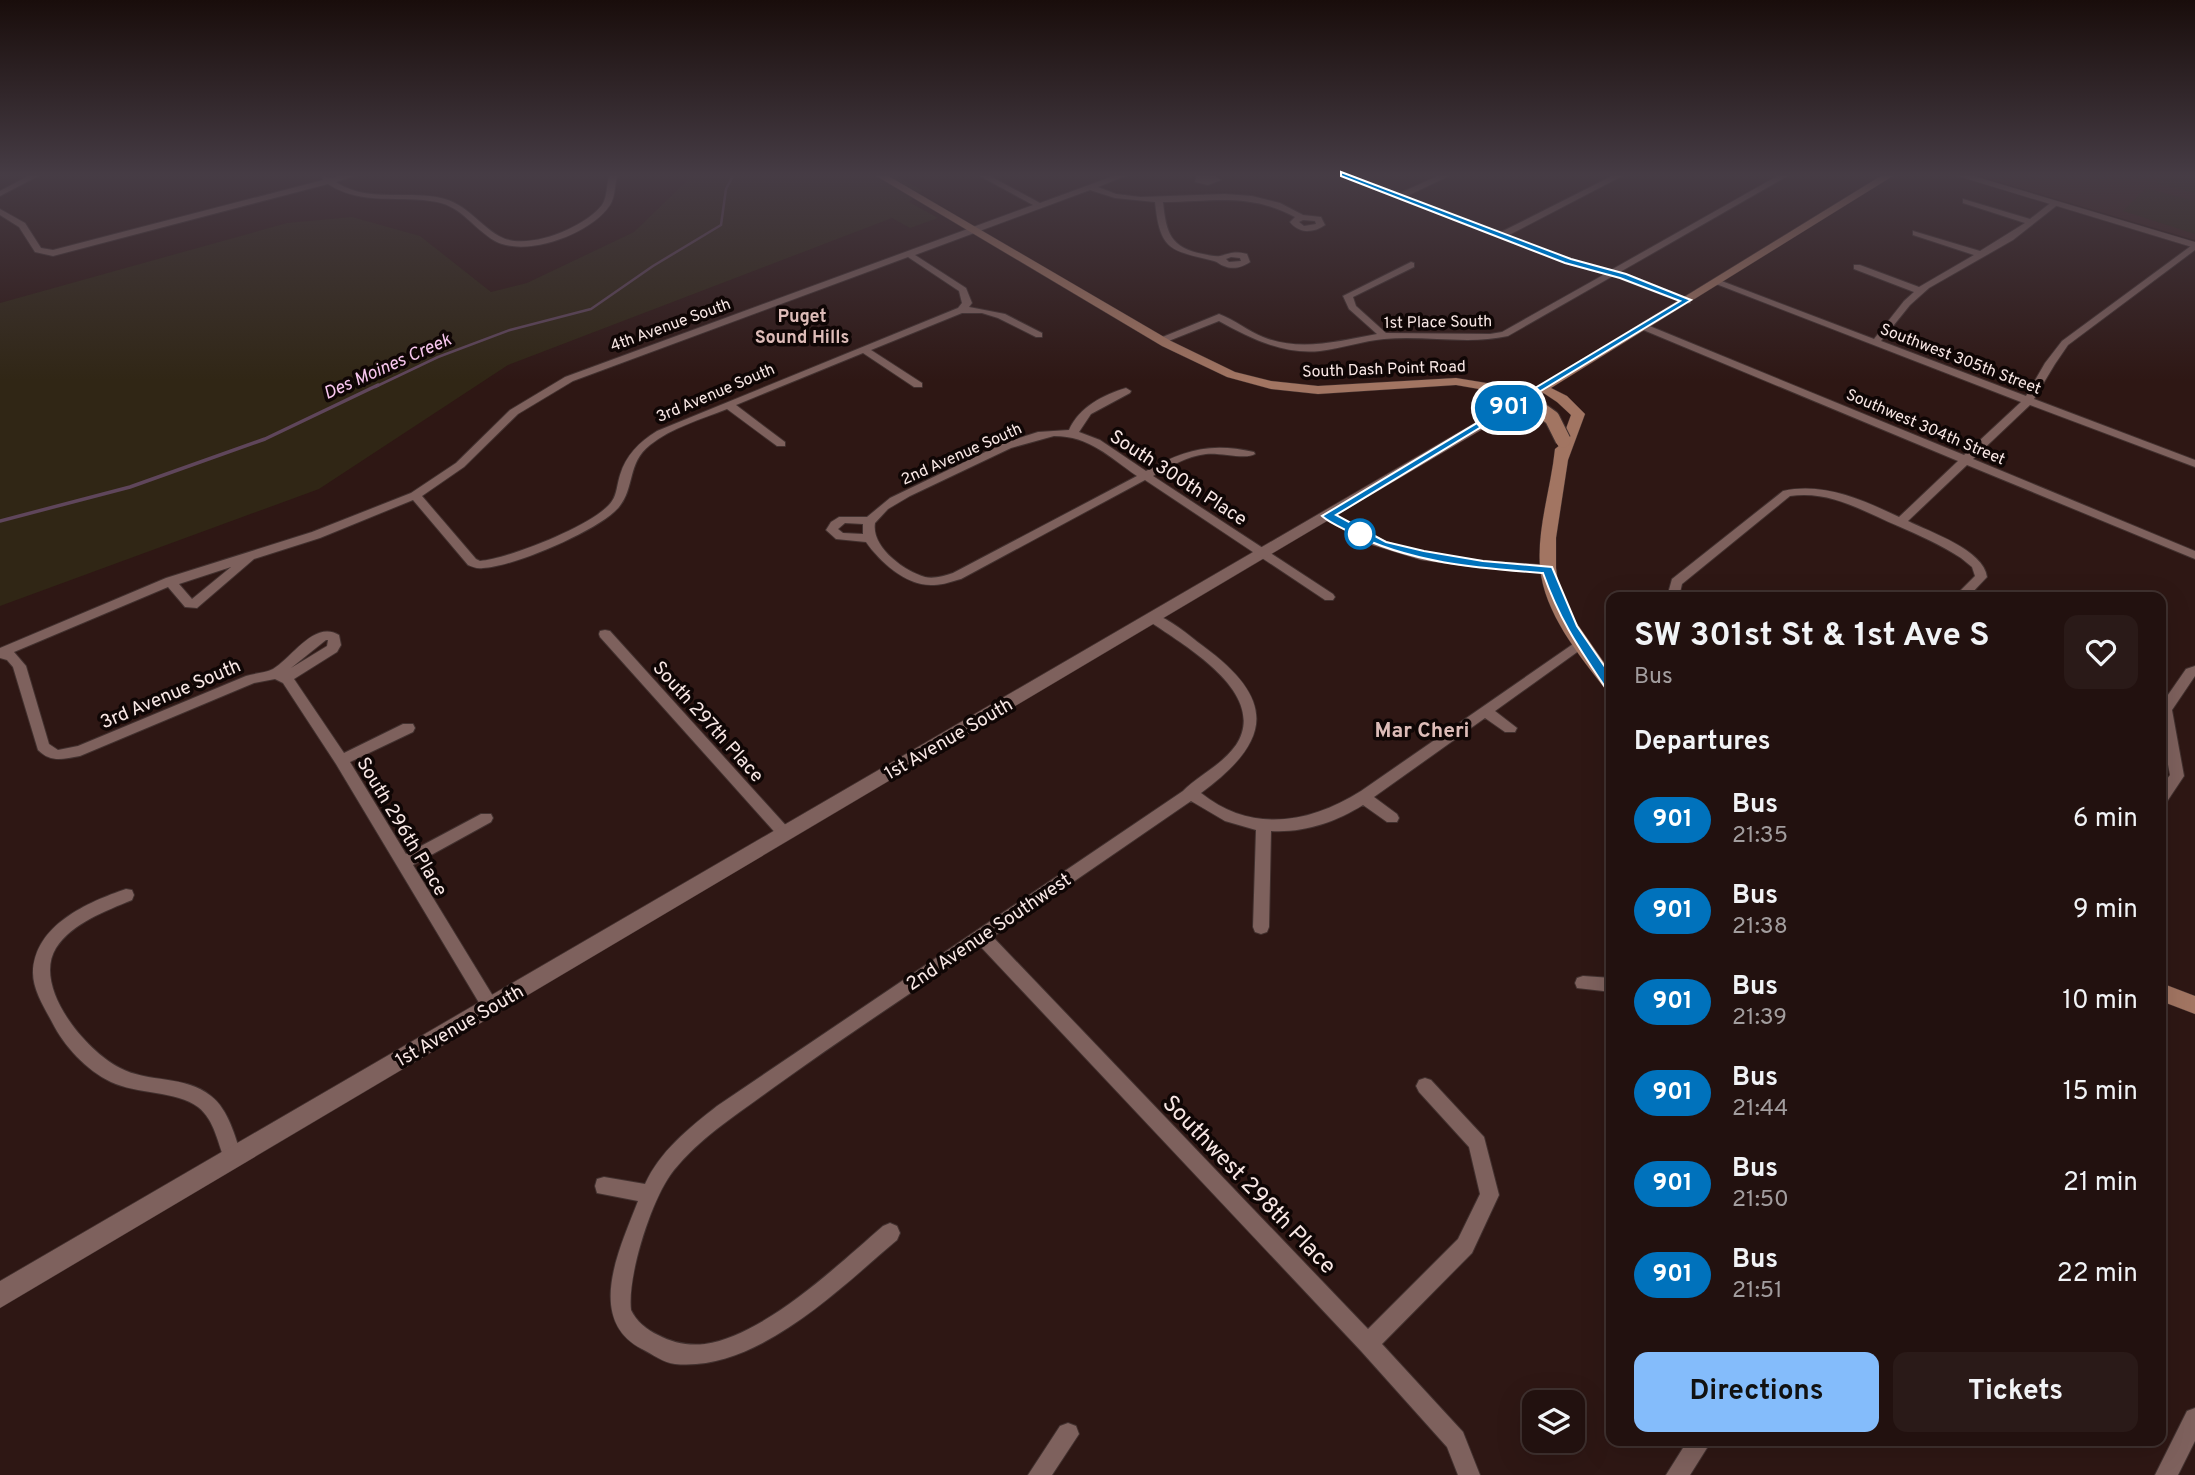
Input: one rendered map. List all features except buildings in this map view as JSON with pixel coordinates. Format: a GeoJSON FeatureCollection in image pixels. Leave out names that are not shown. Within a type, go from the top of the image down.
{"type":"FeatureCollection","features":[{"type":"Feature","properties":{"kind":"main road","name":"South Dash Point Road"},"geometry":{"type":"LineString","coordinates":[[997,243],[1163,340],[1219,370],[1246,380],[1296,389],[1344,390],[1424,380],[1465,380],[1493,386],[1524,398],[1552,418],[1563,440],[1561,460]]}},
{"type":"Feature","properties":{"kind":"main road","name":"1st Avenue South"},"geometry":{"type":"LineString","coordinates":[[1542,388],[1779,243]]}},
{"type":"Feature","properties":{"kind":"main road"},"geometry":{"type":"LineString","coordinates":[[1542,388],[1562,399],[1578,414],[1561,460],[1549,531],[1548,570],[1562,610],[1581,645],[1606,678]]}},
{"type":"Feature","properties":{"kind":"main road"},"geometry":{"type":"LineString","coordinates":[[2166,994],[2195,1005]]}},
{"type":"Feature","properties":{"kind":"street"},"geometry":{"type":"LineString","coordinates":[[33,243],[38,250],[49,253],[98,243]]}},
{"type":"Feature","properties":{"kind":"street"},"geometry":{"type":"LineString","coordinates":[[505,243],[516,248],[534,243]]}},
{"type":"Feature","properties":{"kind":"street","name":"4th Avenue South"},"geometry":{"type":"LineString","coordinates":[[0,653],[170,581],[339,527],[415,495],[454,469],[514,412],[559,384],[598,367],[935,243]]}},
{"type":"Feature","properties":{"kind":"street"},"geometry":{"type":"LineString","coordinates":[[1171,243],[1189,253],[1222,258]]}},
{"type":"Feature","properties":{"kind":"street"},"geometry":{"type":"LineString","coordinates":[[1520,243],[1687,300]]}},
{"type":"Feature","properties":{"kind":"street","name":"1st Place South"},"geometry":{"type":"LineString","coordinates":[[1163,340],[1219,317],[1261,340],[1300,348],[1319,348],[1384,337],[1490,337],[1505,334],[1666,243]]}},
{"type":"Feature","properties":{"kind":"street"},"geometry":{"type":"LineString","coordinates":[[1946,243],[1982,255]]}},
{"type":"Feature","properties":{"kind":"street"},"geometry":{"type":"LineString","coordinates":[[1876,342],[1897,314],[1920,291],[2000,243]]}},
{"type":"Feature","properties":{"kind":"street"},"geometry":{"type":"LineString","coordinates":[[1899,523],[2029,400],[2049,363],[2065,344],[2195,245]]}},
{"type":"Feature","properties":{"kind":"street"},"geometry":{"type":"LineString","coordinates":[[907,253],[966,293],[968,303],[961,310]]}},
{"type":"Feature","properties":{"kind":"street"},"geometry":{"type":"LineString","coordinates":[[1384,337],[1352,307],[1348,296],[1410,265]]}},
{"type":"Feature","properties":{"kind":"street"},"geometry":{"type":"LineString","coordinates":[[1857,267],[1920,291]]}},
{"type":"Feature","properties":{"kind":"street","name":"Southwest 305th Street"},"geometry":{"type":"LineString","coordinates":[[1716,282],[2195,464]]}},
{"type":"Feature","properties":{"kind":"street"},"geometry":{"type":"LineString","coordinates":[[961,310],[983,310],[1000,314],[1039,335]]}},
{"type":"Feature","properties":{"kind":"street","name":"3rd Avenue South"},"geometry":{"type":"LineString","coordinates":[[415,495],[475,564],[485,565],[508,559],[602,517],[619,499],[628,463],[643,444],[668,429],[961,310]]}},
{"type":"Feature","properties":{"kind":"street","name":"Southwest 304th Street"},"geometry":{"type":"LineString","coordinates":[[1644,327],[2195,555]]}},
{"type":"Feature","properties":{"kind":"street"},"geometry":{"type":"LineString","coordinates":[[863,349],[918,385]]}},
{"type":"Feature","properties":{"kind":"street","name":"1st Avenue South"},"geometry":{"type":"LineString","coordinates":[[0,1295],[1542,388]]}},
{"type":"Feature","properties":{"kind":"street"},"geometry":{"type":"LineString","coordinates":[[1073,433],[1076,422],[1084,413],[1126,391]]}},
{"type":"Feature","properties":{"kind":"street"},"geometry":{"type":"LineString","coordinates":[[728,404],[781,444]]}},
{"type":"Feature","properties":{"kind":"street","name":"South 300th Place"},"geometry":{"type":"LineString","coordinates":[[1073,433],[1145,476],[1329,597]]}},
{"type":"Feature","properties":{"kind":"street","name":"2nd Avenue South"},"geometry":{"type":"LineString","coordinates":[[868,529],[896,500],[998,451],[1039,436],[1073,433]]}},
{"type":"Feature","properties":{"kind":"street"},"geometry":{"type":"LineString","coordinates":[[832,527],[833,533],[840,536],[868,529],[874,547],[907,574],[928,582],[957,576],[1198,450],[1215,448],[1250,454]]}},
{"type":"Feature","properties":{"kind":"street"},"geometry":{"type":"LineString","coordinates":[[1674,592],[1676,582],[1787,493],[1810,489],[1830,493],[1957,550],[1978,566],[1980,577],[1965,592]]}},
{"type":"Feature","properties":{"kind":"street"},"geometry":{"type":"LineString","coordinates":[[1328,516],[1381,544],[1424,555],[1483,565],[1548,570]]}},
{"type":"Feature","properties":{"kind":"street","name":"4th Avenue South"},"geometry":{"type":"LineString","coordinates":[[170,581],[189,604],[193,605],[255,554]]}},
{"type":"Feature","properties":{"kind":"street","name":"2nd Avenue Southwest"},"geometry":{"type":"LineString","coordinates":[[890,1233],[778,1321],[725,1349],[700,1356],[675,1355],[647,1342],[624,1320],[620,1307],[623,1279],[650,1194],[665,1166],[716,1118],[790,1064],[982,937],[1189,792],[1240,749],[1250,730],[1251,710],[1241,690],[1225,671],[1153,618]]}},
{"type":"Feature","properties":{"kind":"street","name":"South 297th Place"},"geometry":{"type":"LineString","coordinates":[[605,634],[785,834]]}},
{"type":"Feature","properties":{"kind":"street"},"geometry":{"type":"LineString","coordinates":[[1189,792],[1217,812],[1245,822],[1291,825],[1322,818],[1363,797],[1581,645]]}},
{"type":"Feature","properties":{"kind":"street","name":"3rd Avenue South"},"geometry":{"type":"LineString","coordinates":[[0,653],[11,656],[19,666],[43,747],[50,753],[68,754],[104,742],[251,679],[281,676]]}},
{"type":"Feature","properties":{"kind":"street"},"geometry":{"type":"LineString","coordinates":[[2166,709],[2191,672],[2195,671]]}},
{"type":"Feature","properties":{"kind":"street","name":"South 296th Place"},"geometry":{"type":"LineString","coordinates":[[281,676],[341,760],[490,1006]]}},
{"type":"Feature","properties":{"kind":"street"},"geometry":{"type":"LineString","coordinates":[[1485,711],[1510,728]]}},
{"type":"Feature","properties":{"kind":"street"},"geometry":{"type":"LineString","coordinates":[[2166,716],[2177,776],[2166,792]]}},
{"type":"Feature","properties":{"kind":"street"},"geometry":{"type":"LineString","coordinates":[[341,760],[408,728]]}},
{"type":"Feature","properties":{"kind":"street"},"geometry":{"type":"LineString","coordinates":[[1363,797],[1392,818]]}},
{"type":"Feature","properties":{"kind":"street"},"geometry":{"type":"LineString","coordinates":[[402,863],[486,818]]}},
{"type":"Feature","properties":{"kind":"street"},"geometry":{"type":"LineString","coordinates":[[1261,927],[1264,825]]}},
{"type":"Feature","properties":{"kind":"street"},"geometry":{"type":"LineString","coordinates":[[126,895],[79,916],[56,934],[41,963],[40,974],[45,995],[74,1040],[100,1065],[137,1084],[193,1094],[206,1102],[220,1122],[233,1157]]}},
{"type":"Feature","properties":{"kind":"street","name":"Southwest 298th Place"},"geometry":{"type":"LineString","coordinates":[[982,937],[1368,1343],[1455,1440],[1469,1475]]}},
{"type":"Feature","properties":{"kind":"street"},"geometry":{"type":"LineString","coordinates":[[1583,983],[1606,985]]}},
{"type":"Feature","properties":{"kind":"street"},"geometry":{"type":"LineString","coordinates":[[1368,1343],[1465,1246],[1490,1195],[1477,1143],[1425,1086]]}},
{"type":"Feature","properties":{"kind":"street"},"geometry":{"type":"LineString","coordinates":[[604,1186],[650,1194]]}},
{"type":"Feature","properties":{"kind":"street"},"geometry":{"type":"LineString","coordinates":[[2166,1475],[2195,1419]]}},
{"type":"Feature","properties":{"kind":"street"},"geometry":{"type":"LineString","coordinates":[[1039,1475],[1068,1434]]}},
{"type":"Feature","properties":{"kind":"street"},"geometry":{"type":"LineString","coordinates":[[1677,1475],[1697,1446]]}},
{"type":"Feature","properties":{"kind":"shaded area"},"geometry":{"type":"Polygon","coordinates":[[[216,243],[429,243],[491,292],[527,283],[611,243],[827,243],[508,365],[319,489],[0,606],[0,303],[216,243]]]}},
{"type":"Feature","properties":{"kind":"waterway","name":"Des Moines Creek"},"geometry":{"type":"LineString","coordinates":[[375,387],[438,357],[510,330],[591,309],[691,243]]}},
{"type":"Feature","properties":{"kind":"waterway","name":"Des Moines Creek"},"geometry":{"type":"LineString","coordinates":[[0,521],[130,487],[265,439],[378,385]]}},
{"type":"Feature","properties":{"kind":"bus line","name":"901"},"geometry":{"type":"LineString","coordinates":[[1521,243],[1687,300],[1328,516],[1381,544],[1424,555],[1483,565],[1548,570],[1571,627],[1606,678]]}},
{"type":"Feature","properties":{"kind":"district","name":"Puget Sound Hills"},"geometry":{"type":"Point","coordinates":[802,326]}},
{"type":"Feature","properties":{"kind":"district","name":"Mar Cheri"},"geometry":{"type":"Point","coordinates":[1422,730]}}]}
